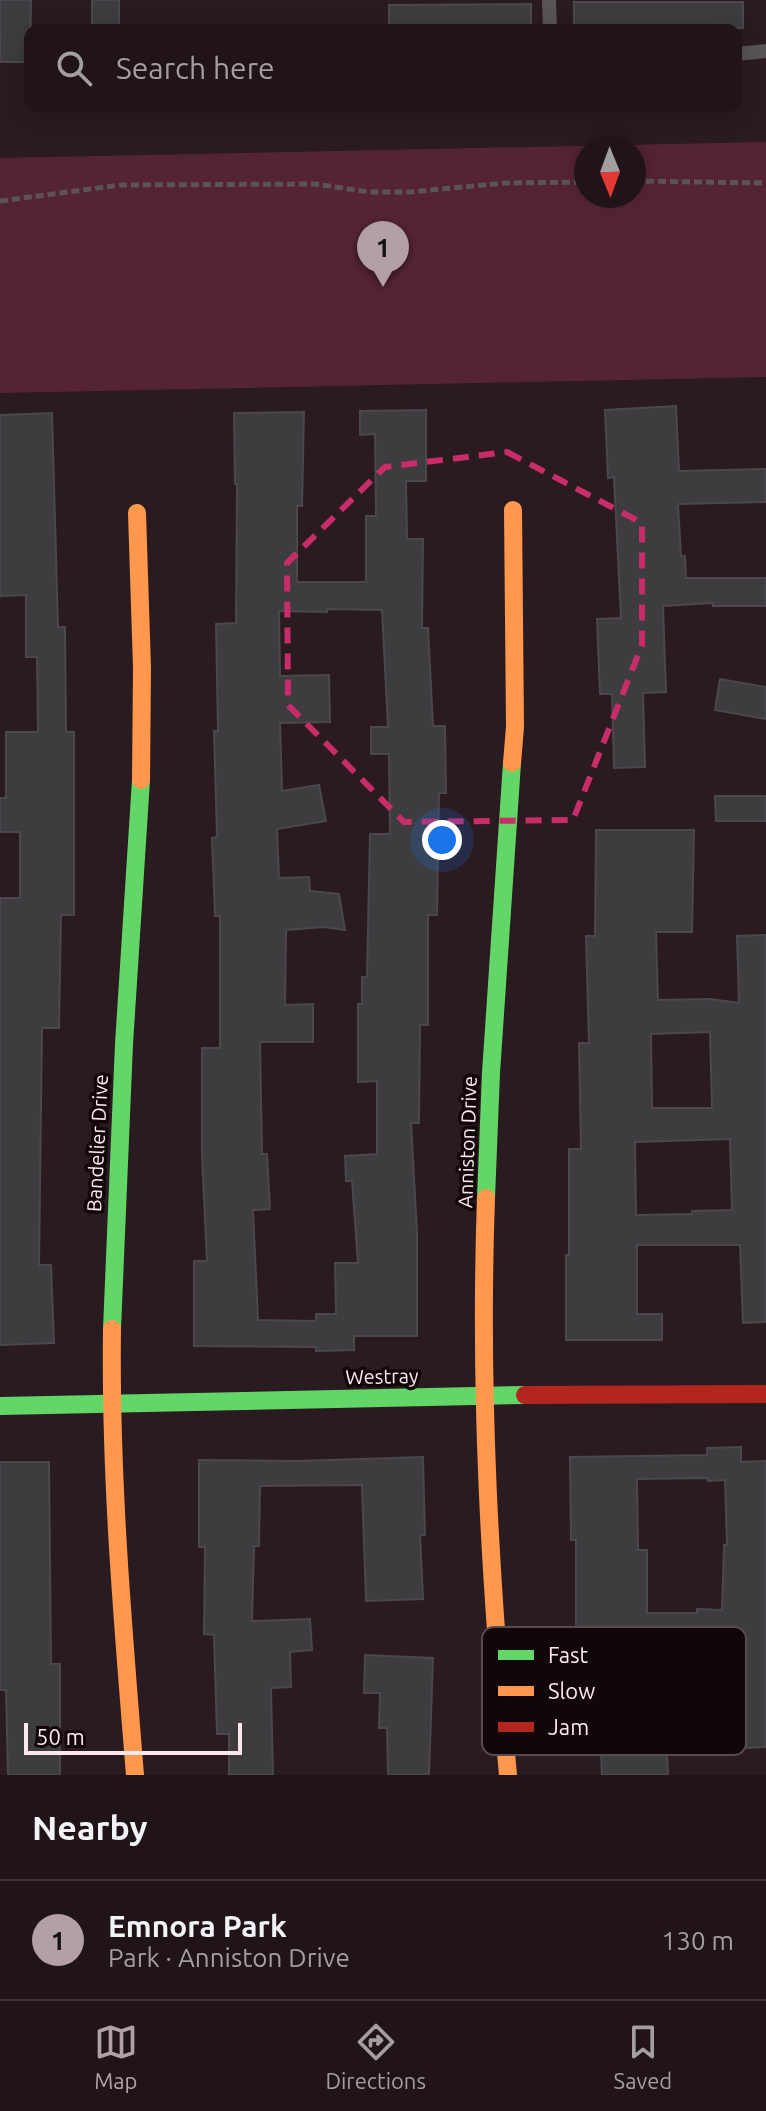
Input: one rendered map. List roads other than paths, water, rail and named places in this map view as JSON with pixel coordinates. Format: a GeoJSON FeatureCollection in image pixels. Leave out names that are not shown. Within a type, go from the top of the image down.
{"type":"FeatureCollection","features":[{"type":"Feature","properties":{"kind":"street","name":"Anniston Drive"},"geometry":{"type":"LineString","coordinates":[[494,1627],[483,1395],[484,1260],[491,1073],[515,727],[513,510]]}},
{"type":"Feature","properties":{"kind":"street","name":"Bandelier Drive"},"geometry":{"type":"LineString","coordinates":[[135,1775],[121,1604],[111,1404],[113,1262],[122,1075],[141,806],[142,668],[137,513]]}},
{"type":"Feature","properties":{"kind":"street","name":"Westray"},"geometry":{"type":"LineString","coordinates":[[0,1406],[483,1395],[766,1394]]}},
{"type":"Feature","properties":{"kind":"street","name":"Anniston Drive"},"geometry":{"type":"LineString","coordinates":[[506,1755],[508,1775]]}},
{"type":"Feature","properties":{"kind":"lane"},"geometry":{"type":"LineString","coordinates":[[549,0],[550,24]]}},
{"type":"Feature","properties":{"kind":"lane"},"geometry":{"type":"LineString","coordinates":[[742,53],[766,51]]}},
{"type":"Feature","properties":{"kind":"place","name":"Emnora Park"},"geometry":{"type":"Point","coordinates":[383,287]}}]}
